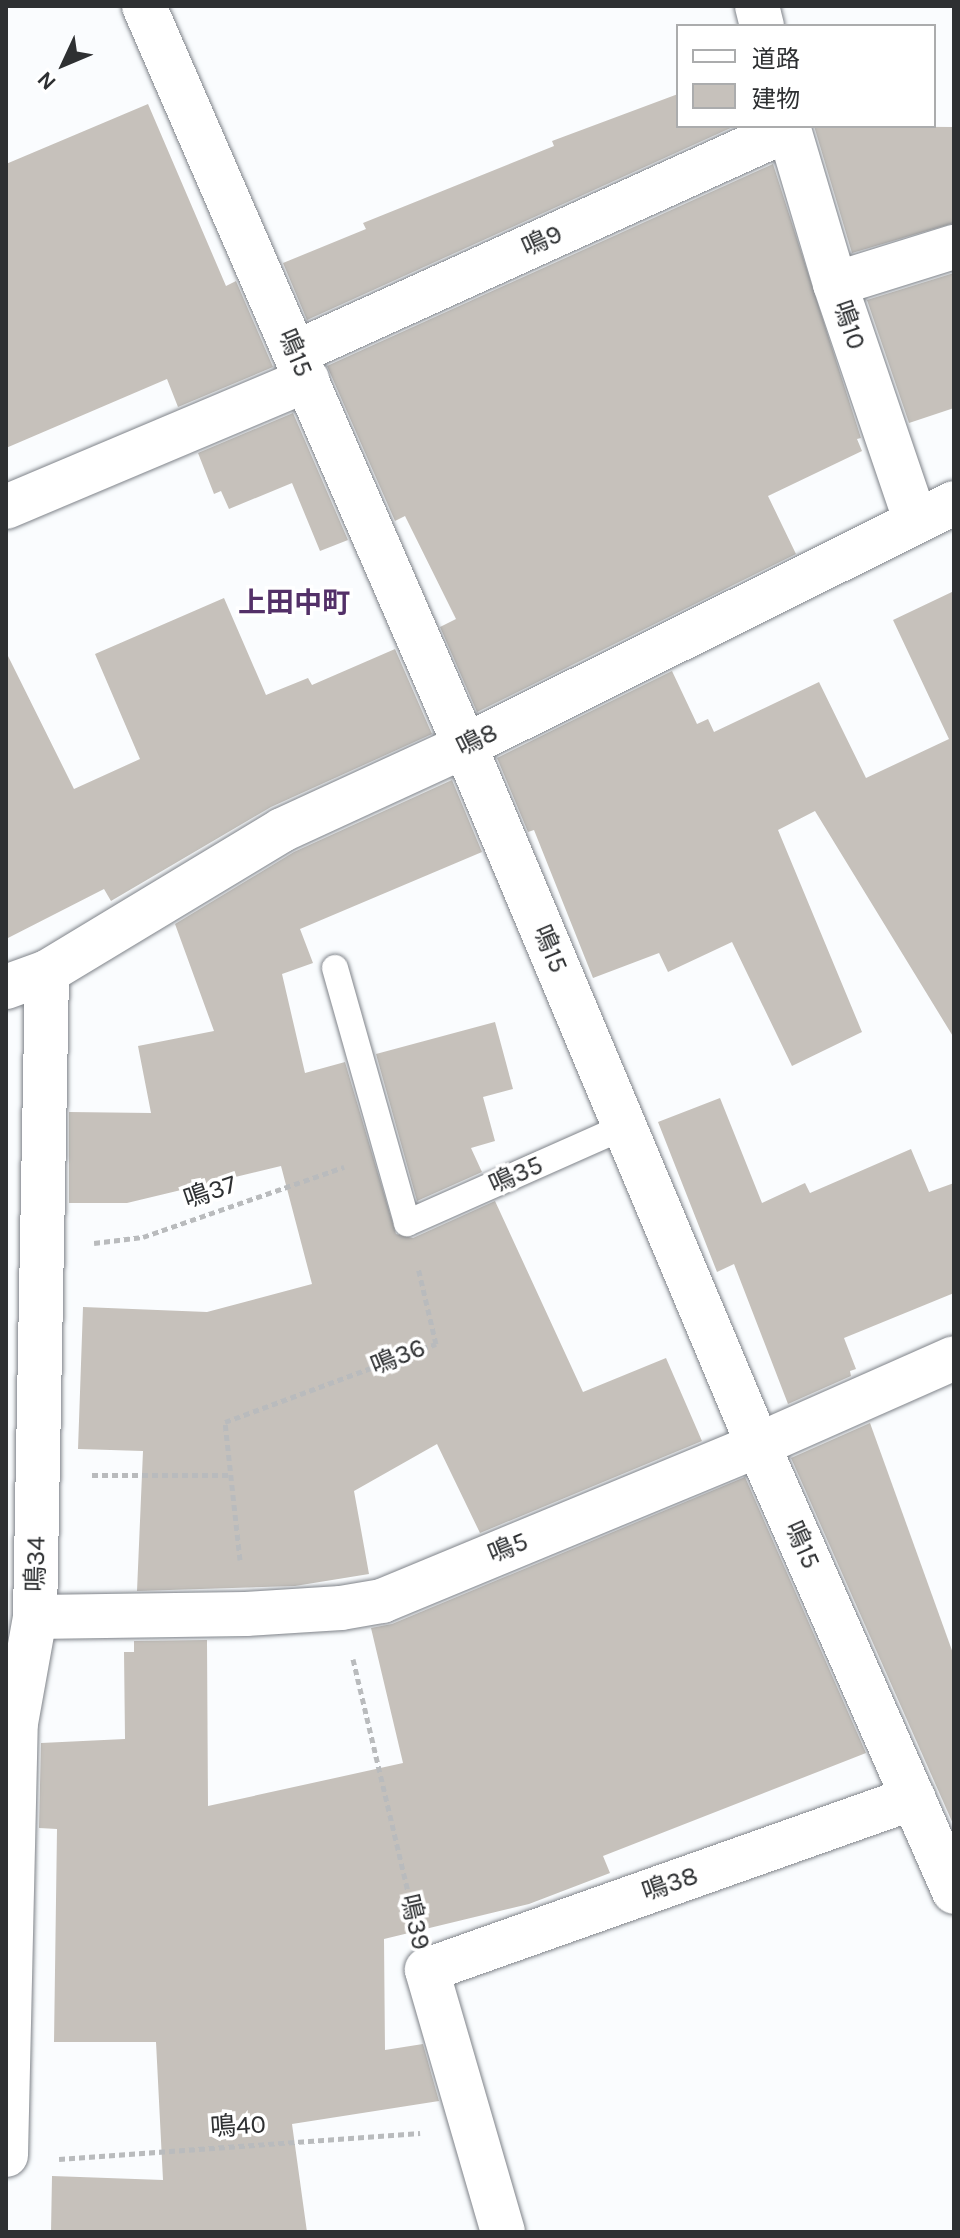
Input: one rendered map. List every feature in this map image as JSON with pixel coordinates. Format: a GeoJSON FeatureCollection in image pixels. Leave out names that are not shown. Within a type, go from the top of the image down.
{"type":"FeatureCollection","features":[{"type":"Feature","properties":{"kind":"street","name":"鳴15"},"geometry":{"type":"LineString","coordinates":[[144,6],[465,746],[758,1445],[954,1892]]}},
{"type":"Feature","properties":{"kind":"street","name":"鳴9"},"geometry":{"type":"LineString","coordinates":[[6,507],[789,128]]}},
{"type":"Feature","properties":{"kind":"street","name":"鳴10"},"geometry":{"type":"LineString","coordinates":[[789,128],[835,284],[935,512]]}},
{"type":"Feature","properties":{"kind":"street"},"geometry":{"type":"LineString","coordinates":[[835,284],[954,247]]}},
{"type":"Feature","properties":{"kind":"street","name":"鳴8"},"geometry":{"type":"LineString","coordinates":[[6,987],[47,972],[282,830],[465,746],[935,512]]}},
{"type":"Feature","properties":{"kind":"street","name":"鳴34"},"geometry":{"type":"LineString","coordinates":[[6,2155],[11,1725],[35,1617],[47,972]]}},
{"type":"Feature","properties":{"kind":"street","name":"鳴5"},"geometry":{"type":"LineString","coordinates":[[35,1617],[246,1614],[341,1608],[382,1601],[758,1445],[954,1358]]}},
{"type":"Feature","properties":{"kind":"street","name":"鳴38"},"geometry":{"type":"LineString","coordinates":[[427,1970],[913,1798]]}},
{"type":"Feature","properties":{"kind":"street","name":"鳴39"},"geometry":{"type":"LineString","coordinates":[[427,1970],[503,2232]]}},
{"type":"Feature","properties":{"kind":"lane"},"geometry":{"type":"LineString","coordinates":[[335,968],[407,1223]]}},
{"type":"Feature","properties":{"kind":"lane","name":"鳴35"},"geometry":{"type":"LineString","coordinates":[[407,1223],[624,1127]]}},
{"type":"Feature","properties":{"kind":"path","name":"鳴37"},"geometry":{"type":"LineString","coordinates":[[42,1249],[143,1237],[387,1152]]}},
{"type":"Feature","properties":{"kind":"path","name":"鳴36"},"geometry":{"type":"LineString","coordinates":[[246,1614],[225,1422],[436,1344],[407,1223]]}},
{"type":"Feature","properties":{"kind":"path"},"geometry":{"type":"LineString","coordinates":[[37,1475],[231,1475]]}},
{"type":"Feature","properties":{"kind":"path","name":"鳴39"},"geometry":{"type":"LineString","coordinates":[[341,1608],[427,1970]]}},
{"type":"Feature","properties":{"kind":"path","name":"鳴40"},"geometry":{"type":"LineString","coordinates":[[53,2159],[473,2129]]}},
{"type":"Feature","properties":{"kind":"building"},"geometry":{"type":"Polygon","coordinates":[[[676,95],[676,128],[731,128],[307,320],[283,263],[366,229],[363,223],[554,146],[552,141],[676,95]]]}},
{"type":"Feature","properties":{"kind":"building"},"geometry":{"type":"Polygon","coordinates":[[[148,104],[226,286],[236,281],[273,367],[178,407],[167,379],[6,448],[6,164],[148,104]]]}},
{"type":"Feature","properties":{"kind":"building"},"geometry":{"type":"Polygon","coordinates":[[[954,127],[954,223],[852,253],[815,128],[954,127]]]}},
{"type":"Feature","properties":{"kind":"building"},"geometry":{"type":"Polygon","coordinates":[[[773,164],[861,438],[857,439],[862,451],[768,496],[796,554],[477,712],[440,627],[456,619],[405,516],[395,521],[327,366],[773,164]]]}},
{"type":"Feature","properties":{"kind":"building"},"geometry":{"type":"Polygon","coordinates":[[[954,273],[954,408],[909,423],[867,300],[954,273]]]}},
{"type":"Feature","properties":{"kind":"building"},"geometry":{"type":"Polygon","coordinates":[[[293,413],[348,540],[320,551],[292,483],[229,509],[221,491],[214,494],[198,453],[293,413]]]}},
{"type":"Feature","properties":{"kind":"building"},"geometry":{"type":"Polygon","coordinates":[[[954,591],[954,1038],[815,811],[778,830],[862,1032],[792,1066],[732,942],[668,972],[659,953],[593,978],[534,830],[528,832],[497,758],[672,671],[697,724],[708,719],[714,732],[819,682],[866,778],[949,739],[893,620],[954,591]]]}},
{"type":"Feature","properties":{"kind":"building"},"geometry":{"type":"Polygon","coordinates":[[[224,598],[266,695],[308,678],[312,685],[395,649],[432,734],[271,807],[111,901],[104,889],[6,939],[6,652],[74,789],[140,759],[95,654],[224,598]]]}},
{"type":"Feature","properties":{"kind":"building"},"geometry":{"type":"Polygon","coordinates":[[[452,780],[482,852],[300,929],[313,963],[282,974],[305,1073],[345,1062],[396,1234],[413,1238],[495,1201],[583,1392],[666,1358],[702,1441],[480,1533],[437,1444],[354,1491],[369,1574],[295,1586],[137,1591],[143,1451],[78,1449],[83,1307],[207,1312],[312,1284],[281,1166],[127,1203],[69,1203],[69,1112],[151,1113],[138,1046],[214,1031],[175,924],[294,852],[452,780]]]}},
{"type":"Feature","properties":{"kind":"building"},"geometry":{"type":"Polygon","coordinates":[[[495,1022],[513,1089],[483,1097],[495,1141],[471,1148],[482,1172],[417,1201],[376,1054],[495,1022]]]}},
{"type":"Feature","properties":{"kind":"building"},"geometry":{"type":"Polygon","coordinates":[[[720,1098],[762,1203],[805,1183],[810,1193],[911,1149],[929,1192],[954,1183],[954,1293],[844,1338],[856,1369],[850,1371],[851,1376],[788,1404],[734,1264],[717,1272],[658,1122],[720,1098]]]}},
{"type":"Feature","properties":{"kind":"building"},"geometry":{"type":"Polygon","coordinates":[[[870,1423],[954,1656],[954,1826],[791,1458],[870,1423]]]}},
{"type":"Feature","properties":{"kind":"building"},"geometry":{"type":"Polygon","coordinates":[[[745,1477],[866,1753],[603,1856],[610,1873],[529,1904],[384,1939],[385,2050],[423,2044],[439,2101],[292,2124],[307,2232],[51,2232],[52,2176],[163,2180],[156,2042],[54,2042],[57,1829],[39,1828],[41,1743],[125,1739],[124,1652],[134,1652],[134,1641],[207,1640],[208,1806],[403,1763],[371,1628],[392,1624],[745,1477]]]}},
{"type":"Feature","properties":{"kind":"district","name":"上田中町"},"geometry":{"type":"Point","coordinates":[294,603]}}]}
